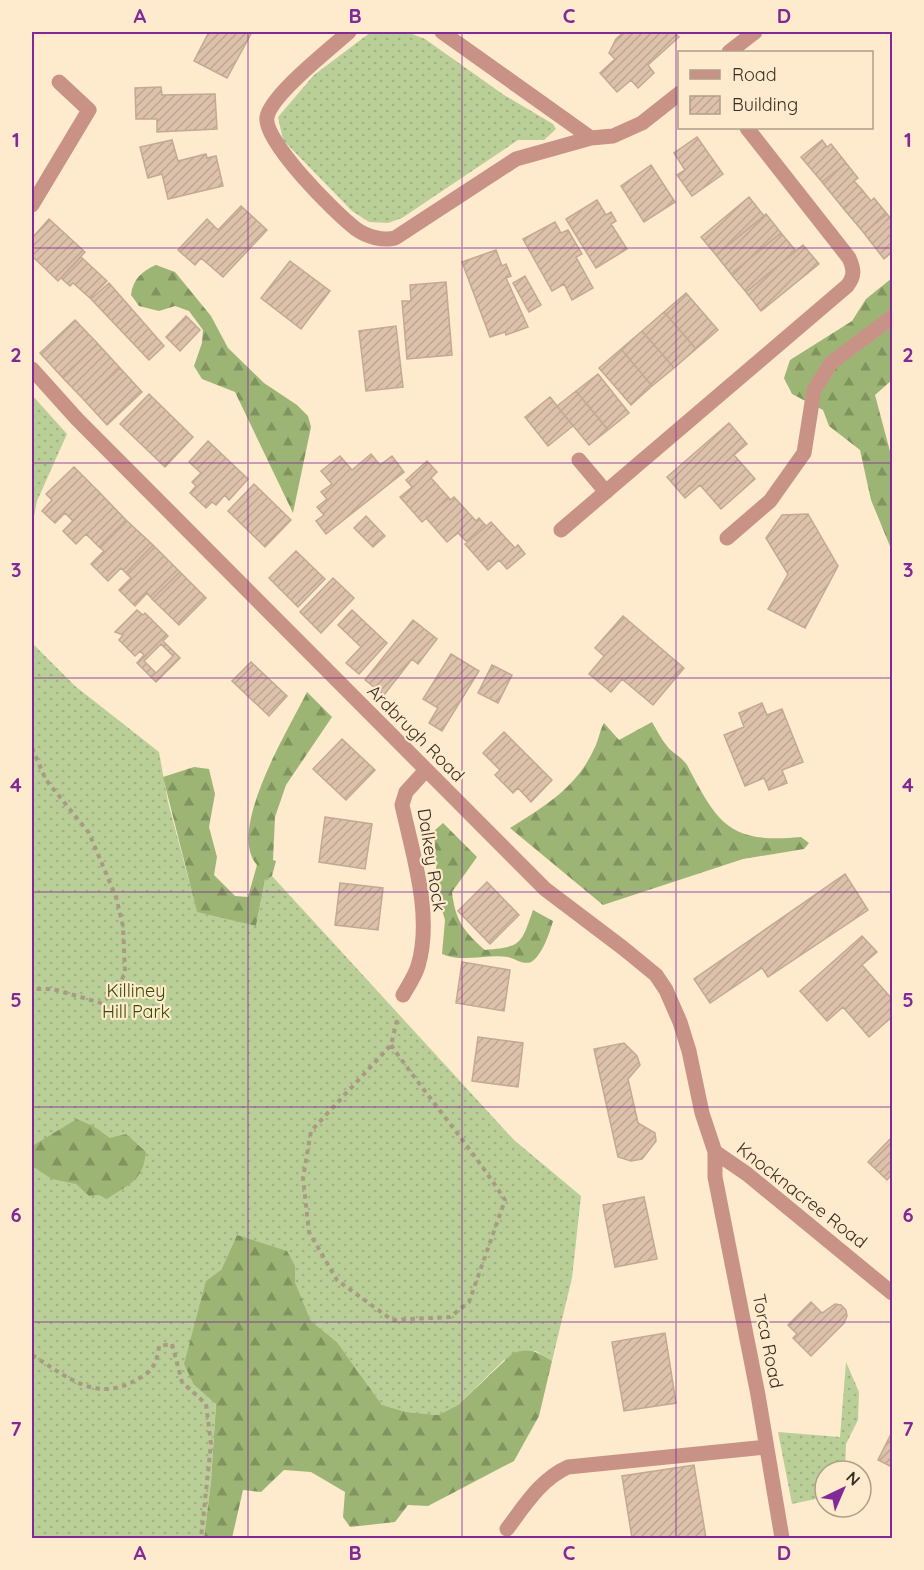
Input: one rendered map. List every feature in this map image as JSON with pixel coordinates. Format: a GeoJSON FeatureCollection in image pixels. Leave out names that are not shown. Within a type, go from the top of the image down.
{"type":"FeatureCollection","features":[{"type":"Feature","properties":{"kind":"street"},"geometry":{"type":"LineString","coordinates":[[349,32],[287,87],[267,113],[266,123],[273,141],[285,157],[357,230],[386,240],[395,238],[516,159],[591,138],[613,136],[642,123],[678,95]]}},
{"type":"Feature","properties":{"kind":"street"},"geometry":{"type":"LineString","coordinates":[[442,32],[591,138]]}},
{"type":"Feature","properties":{"kind":"street"},"geometry":{"type":"LineString","coordinates":[[730,51],[755,32]]}},
{"type":"Feature","properties":{"kind":"street"},"geometry":{"type":"LineString","coordinates":[[32,205],[89,110],[59,82]]}},
{"type":"Feature","properties":{"kind":"street"},"geometry":{"type":"LineString","coordinates":[[561,530],[847,286],[853,278],[854,267],[849,258],[748,129]]}},
{"type":"Feature","properties":{"kind":"street"},"geometry":{"type":"LineString","coordinates":[[727,538],[770,501],[804,453],[814,390],[831,363],[892,316]]}},
{"type":"Feature","properties":{"kind":"street","name":"Ardbrugh Road"},"geometry":{"type":"LineString","coordinates":[[32,369],[77,419],[545,889],[623,948],[661,981],[680,1022],[715,1152]]}},
{"type":"Feature","properties":{"kind":"street"},"geometry":{"type":"LineString","coordinates":[[579,460],[606,492]]}},
{"type":"Feature","properties":{"kind":"street","name":"Dalkey Rock"},"geometry":{"type":"LineString","coordinates":[[404,995],[417,968],[422,934],[421,902],[402,805],[406,792],[426,770]]}},
{"type":"Feature","properties":{"kind":"street","name":"Knocknacree Road"},"geometry":{"type":"LineString","coordinates":[[715,1152],[756,1181],[892,1293]]}},
{"type":"Feature","properties":{"kind":"street","name":"Torca Road"},"geometry":{"type":"LineString","coordinates":[[715,1152],[715,1177],[782,1539]]}},
{"type":"Feature","properties":{"kind":"street"},"geometry":{"type":"LineString","coordinates":[[507,1528],[542,1484],[556,1472],[568,1467],[766,1447]]}},
{"type":"Feature","properties":{"kind":"path"},"geometry":{"type":"LineString","coordinates":[[32,747],[46,780],[89,833],[116,897],[125,952],[125,972],[117,991],[101,1003],[53,989],[32,989]]}},
{"type":"Feature","properties":{"kind":"path"},"geometry":{"type":"LineString","coordinates":[[391,1045],[425,1094],[471,1149],[505,1200],[469,1302],[450,1317],[392,1320],[337,1280],[309,1232],[303,1178],[311,1131],[391,1045],[404,995]]}},
{"type":"Feature","properties":{"kind":"path"},"geometry":{"type":"LineString","coordinates":[[32,1355],[77,1383],[103,1391],[124,1388],[147,1374],[157,1363],[159,1346],[172,1344],[182,1382],[206,1404],[211,1443],[201,1539]]}},
{"type":"Feature","properties":{"kind":"green space"},"geometry":{"type":"Polygon","coordinates":[[[371,32],[407,32],[425,39],[504,95],[553,124],[556,129],[544,140],[518,140],[402,218],[388,223],[369,222],[352,211],[283,140],[278,117],[314,75],[371,32]]]}},
{"type":"Feature","properties":{"kind":"green space"},"geometry":{"type":"Polygon","coordinates":[[[156,265],[175,272],[211,316],[228,348],[264,383],[297,405],[308,416],[311,427],[293,513],[235,392],[202,379],[194,366],[202,343],[203,330],[189,311],[175,306],[159,311],[139,306],[131,295],[139,276],[156,265]]]}},
{"type":"Feature","properties":{"kind":"green space"},"geometry":{"type":"Polygon","coordinates":[[[892,278],[892,380],[875,395],[892,459],[892,551],[871,500],[860,450],[829,426],[823,410],[792,394],[784,378],[790,360],[852,321],[866,299],[892,278]]]}},
{"type":"Feature","properties":{"kind":"green space"},"geometry":{"type":"Polygon","coordinates":[[[32,395],[67,434],[37,501],[32,527],[32,395]]]}},
{"type":"Feature","properties":{"kind":"green space","name":"Killiney Hill Park"},"geometry":{"type":"Polygon","coordinates":[[[32,643],[75,686],[159,752],[168,802],[197,911],[256,926],[265,880],[272,876],[514,1140],[581,1196],[572,1278],[552,1361],[536,1351],[504,1360],[458,1405],[438,1415],[407,1412],[382,1405],[337,1342],[311,1321],[295,1282],[295,1266],[237,1235],[221,1270],[194,1385],[216,1403],[211,1481],[204,1538],[32,1538],[32,643]]]}},
{"type":"Feature","properties":{"kind":"green space"},"geometry":{"type":"Polygon","coordinates":[[[307,692],[332,717],[286,785],[275,817],[273,860],[276,861],[272,876],[265,880],[256,926],[197,912],[163,777],[194,767],[209,769],[215,794],[209,827],[217,857],[214,875],[235,896],[248,897],[257,865],[250,849],[249,828],[254,805],[275,754],[307,692]]]}},
{"type":"Feature","properties":{"kind":"green space"},"geometry":{"type":"Polygon","coordinates":[[[652,722],[667,746],[687,765],[718,816],[729,826],[741,833],[757,837],[801,837],[809,843],[804,849],[743,859],[603,905],[510,828],[547,804],[569,785],[587,762],[596,746],[604,723],[619,740],[652,722]]]}},
{"type":"Feature","properties":{"kind":"green space"},"geometry":{"type":"Polygon","coordinates":[[[443,823],[477,857],[452,892],[458,918],[466,931],[485,950],[506,947],[518,942],[526,930],[533,910],[553,921],[542,949],[531,962],[499,956],[458,958],[442,954],[445,920],[438,897],[434,831],[443,823]]]}},
{"type":"Feature","properties":{"kind":"green space"},"geometry":{"type":"Polygon","coordinates":[[[77,1119],[93,1126],[110,1138],[126,1134],[146,1152],[142,1169],[134,1181],[107,1199],[99,1195],[89,1196],[76,1184],[52,1179],[32,1166],[32,1146],[77,1119]]]}},
{"type":"Feature","properties":{"kind":"green space"},"geometry":{"type":"Polygon","coordinates":[[[237,1235],[287,1251],[295,1266],[295,1282],[311,1321],[337,1342],[382,1405],[407,1412],[438,1415],[458,1405],[513,1353],[524,1350],[534,1351],[552,1361],[539,1416],[514,1461],[428,1506],[408,1505],[395,1522],[350,1527],[343,1517],[345,1492],[311,1472],[284,1470],[261,1492],[243,1490],[232,1538],[204,1538],[211,1481],[216,1404],[194,1385],[184,1364],[206,1281],[221,1270],[237,1235]]]}},
{"type":"Feature","properties":{"kind":"green space"},"geometry":{"type":"Polygon","coordinates":[[[846,1362],[859,1392],[858,1420],[846,1444],[845,1459],[813,1459],[813,1500],[792,1504],[778,1432],[840,1437],[846,1362]]]}},
{"type":"Feature","properties":{"kind":"building"},"geometry":{"type":"Polygon","coordinates":[[[209,32],[252,32],[227,78],[194,61],[209,32]]]}},
{"type":"Feature","properties":{"kind":"building"},"geometry":{"type":"Polygon","coordinates":[[[624,32],[674,32],[679,37],[648,65],[654,73],[638,88],[631,80],[617,92],[600,73],[615,59],[609,53],[616,39],[624,32]]]}},
{"type":"Feature","properties":{"kind":"building"},"geometry":{"type":"Polygon","coordinates":[[[161,87],[162,95],[215,94],[217,129],[157,132],[157,119],[136,119],[135,88],[161,87]]]}},
{"type":"Feature","properties":{"kind":"building"},"geometry":{"type":"Polygon","coordinates":[[[697,137],[723,174],[692,196],[677,175],[685,170],[674,153],[697,137]]]}},
{"type":"Feature","properties":{"kind":"building"},"geometry":{"type":"Polygon","coordinates":[[[172,140],[178,161],[206,154],[207,158],[216,156],[223,186],[168,199],[162,174],[148,178],[140,147],[172,140]]]}},
{"type":"Feature","properties":{"kind":"building"},"geometry":{"type":"Polygon","coordinates":[[[822,140],[827,147],[831,144],[846,163],[822,182],[801,157],[822,140]]]}},
{"type":"Feature","properties":{"kind":"building"},"geometry":{"type":"Polygon","coordinates":[[[846,163],[858,178],[854,181],[863,191],[843,208],[822,182],[846,163]]]}},
{"type":"Feature","properties":{"kind":"building"},"geometry":{"type":"Polygon","coordinates":[[[651,165],[675,202],[644,222],[621,186],[651,165]]]}},
{"type":"Feature","properties":{"kind":"building"},"geometry":{"type":"Polygon","coordinates":[[[863,191],[871,201],[874,198],[887,214],[864,233],[843,208],[863,191]]]}},
{"type":"Feature","properties":{"kind":"building"},"geometry":{"type":"Polygon","coordinates":[[[749,197],[764,216],[716,255],[701,237],[749,197]]]}},
{"type":"Feature","properties":{"kind":"building"},"geometry":{"type":"Polygon","coordinates":[[[597,200],[606,215],[611,212],[616,221],[611,224],[627,249],[596,268],[566,219],[597,200]]]}},
{"type":"Feature","properties":{"kind":"building"},"geometry":{"type":"Polygon","coordinates":[[[241,206],[267,230],[223,277],[201,258],[195,265],[178,250],[207,219],[218,230],[241,206]]]}},
{"type":"Feature","properties":{"kind":"building"},"geometry":{"type":"Polygon","coordinates":[[[766,214],[781,233],[731,274],[716,255],[766,214]]]}},
{"type":"Feature","properties":{"kind":"building"},"geometry":{"type":"Polygon","coordinates":[[[887,214],[892,220],[892,252],[884,259],[864,233],[887,214]]]}},
{"type":"Feature","properties":{"kind":"building"},"geometry":{"type":"Polygon","coordinates":[[[49,219],[85,252],[58,281],[32,256],[32,238],[49,219]]]}},
{"type":"Feature","properties":{"kind":"building"},"geometry":{"type":"Polygon","coordinates":[[[555,222],[561,233],[568,230],[582,254],[576,257],[593,288],[572,300],[564,284],[552,291],[523,239],[555,222]]]}},
{"type":"Feature","properties":{"kind":"building"},"geometry":{"type":"Polygon","coordinates":[[[781,233],[796,251],[746,292],[731,274],[781,233]]]}},
{"type":"Feature","properties":{"kind":"building"},"geometry":{"type":"Polygon","coordinates":[[[803,245],[819,264],[761,311],[746,292],[803,245]]]}},
{"type":"Feature","properties":{"kind":"building"},"geometry":{"type":"Polygon","coordinates":[[[496,250],[502,266],[506,264],[511,276],[506,278],[528,327],[506,335],[505,332],[490,337],[462,262],[496,250]]]}},
{"type":"Feature","properties":{"kind":"building"},"geometry":{"type":"Polygon","coordinates":[[[81,257],[107,281],[90,298],[73,283],[70,286],[61,278],[81,257]]]}},
{"type":"Feature","properties":{"kind":"building"},"geometry":{"type":"Polygon","coordinates":[[[290,261],[330,291],[301,329],[261,298],[290,261]]]}},
{"type":"Feature","properties":{"kind":"building"},"geometry":{"type":"Polygon","coordinates":[[[525,276],[541,305],[529,312],[513,283],[525,276]]]}},
{"type":"Feature","properties":{"kind":"building"},"geometry":{"type":"Polygon","coordinates":[[[446,282],[452,355],[407,359],[402,301],[411,301],[410,285],[446,282]]]}},
{"type":"Feature","properties":{"kind":"building"},"geometry":{"type":"Polygon","coordinates":[[[109,283],[164,346],[149,360],[91,299],[109,283]]]}},
{"type":"Feature","properties":{"kind":"building"},"geometry":{"type":"Polygon","coordinates":[[[686,293],[718,330],[696,349],[664,312],[686,293]]]}},
{"type":"Feature","properties":{"kind":"building"},"geometry":{"type":"Polygon","coordinates":[[[664,312],[696,349],[674,368],[642,331],[664,312]]]}},
{"type":"Feature","properties":{"kind":"building"},"geometry":{"type":"Polygon","coordinates":[[[186,316],[200,330],[180,351],[166,337],[186,316]]]}},
{"type":"Feature","properties":{"kind":"building"},"geometry":{"type":"Polygon","coordinates":[[[75,320],[98,344],[62,377],[40,353],[75,320]]]}},
{"type":"Feature","properties":{"kind":"building"},"geometry":{"type":"Polygon","coordinates":[[[396,326],[403,387],[366,391],[359,331],[396,326]]]}},
{"type":"Feature","properties":{"kind":"building"},"geometry":{"type":"Polygon","coordinates":[[[642,331],[674,368],[652,386],[621,349],[642,331]]]}},
{"type":"Feature","properties":{"kind":"building"},"geometry":{"type":"Polygon","coordinates":[[[98,344],[120,368],[85,401],[62,377],[98,344]]]}},
{"type":"Feature","properties":{"kind":"building"},"geometry":{"type":"Polygon","coordinates":[[[621,349],[652,386],[631,405],[599,368],[621,349]]]}},
{"type":"Feature","properties":{"kind":"building"},"geometry":{"type":"Polygon","coordinates":[[[120,368],[142,392],[107,425],[85,401],[120,368]]]}},
{"type":"Feature","properties":{"kind":"building"},"geometry":{"type":"Polygon","coordinates":[[[598,374],[629,413],[608,430],[576,391],[598,374]]]}},
{"type":"Feature","properties":{"kind":"building"},"geometry":{"type":"Polygon","coordinates":[[[576,391],[608,430],[589,445],[557,406],[576,391]]]}},
{"type":"Feature","properties":{"kind":"building"},"geometry":{"type":"Polygon","coordinates":[[[149,394],[193,437],[165,467],[120,424],[149,394]]]}},
{"type":"Feature","properties":{"kind":"building"},"geometry":{"type":"Polygon","coordinates":[[[550,397],[573,426],[548,446],[525,417],[550,397]]]}},
{"type":"Feature","properties":{"kind":"building"},"geometry":{"type":"Polygon","coordinates":[[[729,423],[747,444],[734,455],[755,479],[721,509],[700,485],[685,498],[667,477],[729,423]]]}},
{"type":"Feature","properties":{"kind":"building"},"geometry":{"type":"Polygon","coordinates":[[[208,441],[248,479],[229,500],[225,495],[216,505],[212,502],[206,508],[190,493],[196,486],[192,482],[201,473],[189,462],[208,441]]]}},
{"type":"Feature","properties":{"kind":"building"},"geometry":{"type":"Polygon","coordinates":[[[371,454],[380,465],[392,456],[404,472],[326,534],[316,521],[324,515],[317,507],[327,499],[321,492],[332,484],[321,471],[340,456],[352,470],[371,454]]]}},
{"type":"Feature","properties":{"kind":"building"},"geometry":{"type":"Polygon","coordinates":[[[427,461],[437,472],[431,478],[449,498],[422,522],[400,497],[412,487],[406,480],[427,461]]]}},
{"type":"Feature","properties":{"kind":"building"},"geometry":{"type":"Polygon","coordinates":[[[74,467],[100,493],[73,521],[65,513],[55,523],[42,511],[52,500],[46,494],[74,467]]]}},
{"type":"Feature","properties":{"kind":"building"},"geometry":{"type":"Polygon","coordinates":[[[254,484],[291,520],[265,547],[228,511],[254,484]]]}},
{"type":"Feature","properties":{"kind":"building"},"geometry":{"type":"Polygon","coordinates":[[[100,493],[126,520],[99,547],[86,534],[76,544],[63,531],[100,493]]]}},
{"type":"Feature","properties":{"kind":"building"},"geometry":{"type":"Polygon","coordinates":[[[454,497],[476,521],[479,518],[486,526],[467,542],[458,533],[447,542],[426,518],[449,498],[450,500],[454,497]]]}},
{"type":"Feature","properties":{"kind":"building"},"geometry":{"type":"Polygon","coordinates":[[[808,514],[838,566],[805,628],[768,609],[788,574],[766,538],[782,515],[808,514]]]}},
{"type":"Feature","properties":{"kind":"building"},"geometry":{"type":"Polygon","coordinates":[[[366,516],[385,536],[373,547],[354,528],[366,516]]]}},
{"type":"Feature","properties":{"kind":"building"},"geometry":{"type":"Polygon","coordinates":[[[126,520],[153,545],[126,573],[121,568],[108,581],[91,564],[104,551],[99,547],[126,520]]]}},
{"type":"Feature","properties":{"kind":"building"},"geometry":{"type":"Polygon","coordinates":[[[491,522],[515,548],[518,545],[525,554],[507,569],[499,560],[488,570],[465,544],[491,522]]]}},
{"type":"Feature","properties":{"kind":"building"},"geometry":{"type":"Polygon","coordinates":[[[153,545],[180,572],[152,599],[147,593],[135,606],[119,590],[131,578],[126,573],[153,545]]]}},
{"type":"Feature","properties":{"kind":"building"},"geometry":{"type":"Polygon","coordinates":[[[296,551],[325,579],[298,607],[269,578],[296,551]]]}},
{"type":"Feature","properties":{"kind":"building"},"geometry":{"type":"Polygon","coordinates":[[[180,572],[206,598],[179,625],[152,599],[180,572]]]}},
{"type":"Feature","properties":{"kind":"building"},"geometry":{"type":"Polygon","coordinates":[[[333,578],[354,598],[321,633],[300,612],[333,578]]]}},
{"type":"Feature","properties":{"kind":"building"},"geometry":{"type":"Polygon","coordinates":[[[137,610],[143,615],[145,613],[168,636],[163,641],[180,658],[156,682],[137,663],[144,655],[140,651],[135,656],[119,640],[123,635],[115,632],[137,610]],[[161,644],[144,661],[156,673],[173,656],[161,644]]]}},
{"type":"Feature","properties":{"kind":"building"},"geometry":{"type":"Polygon","coordinates":[[[352,610],[387,643],[359,674],[346,663],[361,647],[338,625],[352,610]]]}},
{"type":"Feature","properties":{"kind":"building"},"geometry":{"type":"Polygon","coordinates":[[[623,616],[684,668],[653,705],[622,679],[611,692],[589,674],[604,656],[595,648],[623,616]]]}},
{"type":"Feature","properties":{"kind":"building"},"geometry":{"type":"Polygon","coordinates":[[[413,620],[437,639],[418,664],[412,659],[384,695],[365,680],[413,620]]]}},
{"type":"Feature","properties":{"kind":"building"},"geometry":{"type":"Polygon","coordinates":[[[451,654],[479,671],[442,731],[429,723],[438,708],[423,699],[451,654]]]}},
{"type":"Feature","properties":{"kind":"building"},"geometry":{"type":"Polygon","coordinates":[[[251,662],[287,696],[269,716],[232,681],[251,662]]]}},
{"type":"Feature","properties":{"kind":"building"},"geometry":{"type":"Polygon","coordinates":[[[492,665],[512,675],[498,703],[478,693],[492,665]]]}},
{"type":"Feature","properties":{"kind":"building"},"geometry":{"type":"Polygon","coordinates":[[[762,703],[767,715],[782,709],[803,762],[782,770],[787,783],[769,790],[764,778],[745,786],[724,735],[744,727],[739,713],[762,703]]]}},
{"type":"Feature","properties":{"kind":"building"},"geometry":{"type":"Polygon","coordinates":[[[504,732],[552,780],[531,802],[518,788],[513,793],[495,775],[500,770],[483,753],[504,732]]]}},
{"type":"Feature","properties":{"kind":"building"},"geometry":{"type":"Polygon","coordinates":[[[342,739],[375,770],[346,800],[313,769],[342,739]]]}},
{"type":"Feature","properties":{"kind":"building"},"geometry":{"type":"Polygon","coordinates":[[[325,817],[372,824],[365,869],[319,862],[325,817]]]}},
{"type":"Feature","properties":{"kind":"building"},"geometry":{"type":"Polygon","coordinates":[[[845,874],[868,910],[768,977],[762,968],[710,1003],[694,979],[845,874]]]}},
{"type":"Feature","properties":{"kind":"building"},"geometry":{"type":"Polygon","coordinates":[[[487,882],[519,915],[490,944],[458,911],[487,882]]]}},
{"type":"Feature","properties":{"kind":"building"},"geometry":{"type":"Polygon","coordinates":[[[340,883],[383,888],[378,930],[335,925],[340,883]]]}},
{"type":"Feature","properties":{"kind":"building"},"geometry":{"type":"Polygon","coordinates":[[[862,936],[877,952],[862,965],[892,999],[892,1017],[869,1037],[843,1007],[827,1021],[800,991],[862,936]]]}},
{"type":"Feature","properties":{"kind":"building"},"geometry":{"type":"Polygon","coordinates":[[[462,962],[510,970],[504,1011],[456,1003],[462,962]]]}},
{"type":"Feature","properties":{"kind":"building"},"geometry":{"type":"Polygon","coordinates":[[[478,1037],[523,1043],[518,1087],[472,1081],[478,1037]]]}},
{"type":"Feature","properties":{"kind":"building"},"geometry":{"type":"Polygon","coordinates":[[[624,1043],[637,1056],[640,1065],[628,1079],[638,1123],[655,1133],[656,1141],[642,1159],[631,1161],[618,1157],[594,1049],[624,1043]]]}},
{"type":"Feature","properties":{"kind":"building"},"geometry":{"type":"Polygon","coordinates":[[[892,1137],[892,1174],[887,1180],[868,1162],[892,1137]]]}},
{"type":"Feature","properties":{"kind":"building"},"geometry":{"type":"Polygon","coordinates":[[[644,1197],[657,1259],[615,1267],[603,1205],[644,1197]]]}},
{"type":"Feature","properties":{"kind":"building"},"geometry":{"type":"Polygon","coordinates":[[[811,1302],[822,1313],[835,1304],[841,1305],[846,1310],[847,1316],[844,1323],[811,1356],[793,1338],[797,1334],[788,1325],[811,1302]]]}},
{"type":"Feature","properties":{"kind":"building"},"geometry":{"type":"Polygon","coordinates":[[[665,1333],[676,1403],[624,1411],[612,1342],[665,1333]]]}},
{"type":"Feature","properties":{"kind":"building"},"geometry":{"type":"Polygon","coordinates":[[[892,1432],[892,1467],[878,1460],[892,1432]]]}},
{"type":"Feature","properties":{"kind":"building"},"geometry":{"type":"Polygon","coordinates":[[[694,1465],[706,1538],[632,1538],[622,1476],[694,1465]]]}}]}
